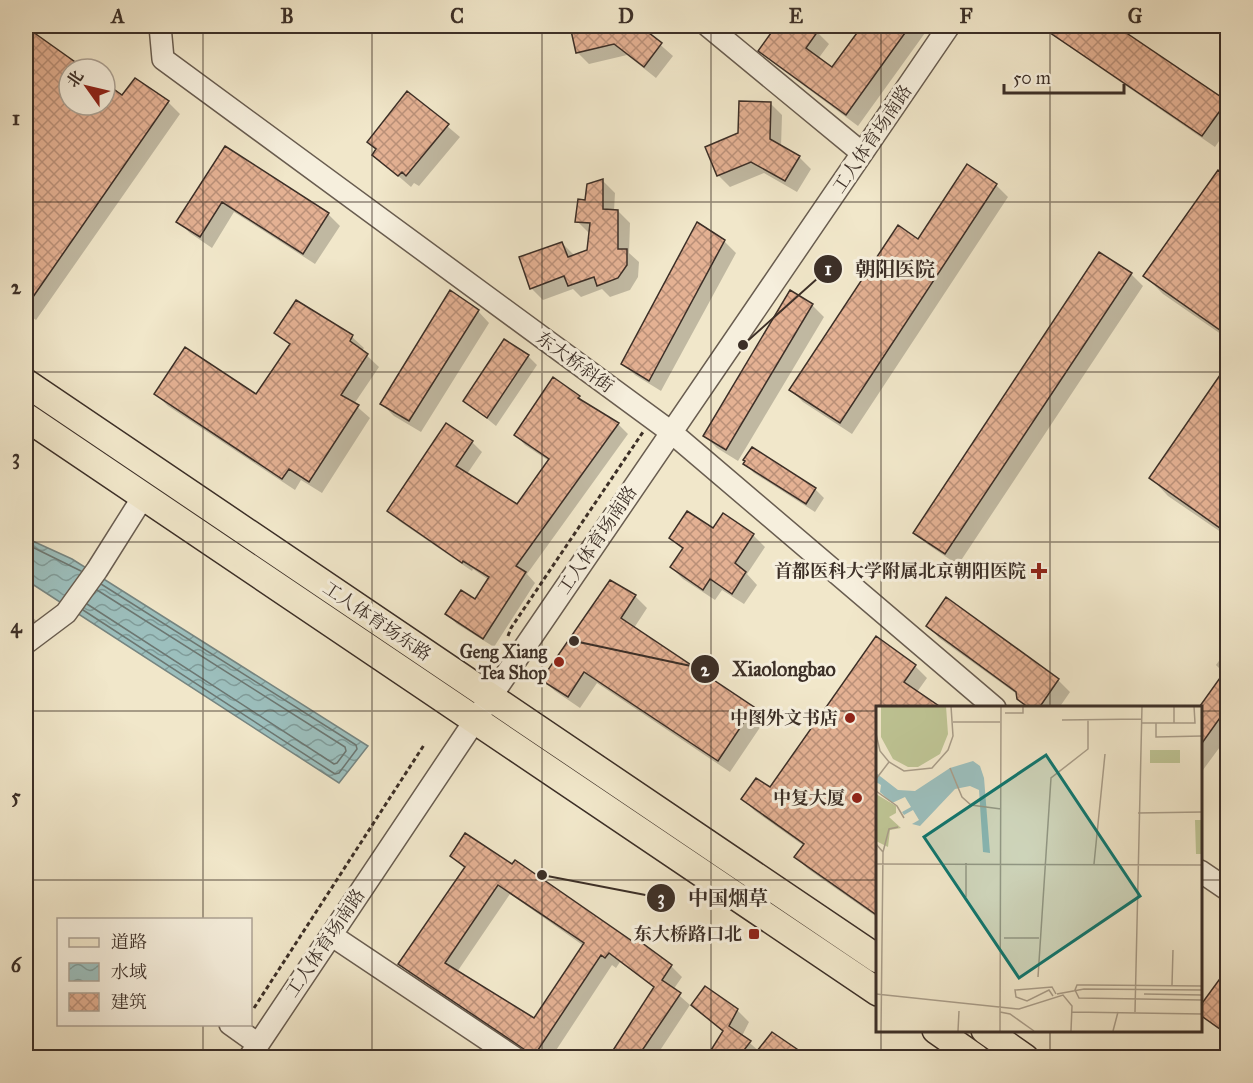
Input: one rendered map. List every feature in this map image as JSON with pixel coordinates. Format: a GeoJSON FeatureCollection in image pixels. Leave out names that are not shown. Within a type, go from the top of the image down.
{"type":"FeatureCollection","features":[{"type":"Feature","properties":{"kind":"main road","name":"工人体育场东路"},"geometry":{"type":"LineString","coordinates":[[26,383],[876,991]]}},
{"type":"Feature","properties":{"kind":"main road","name":"工人体育场东路"},"geometry":{"type":"LineString","coordinates":[[26,417],[143,497],[876,958]]}},
{"type":"Feature","properties":{"kind":"main road"},"geometry":{"type":"LineString","coordinates":[[939,1032],[976,1058]]}},
{"type":"Feature","properties":{"kind":"main road"},"geometry":{"type":"LineString","coordinates":[[988,1032],[1025,1058]]}},
{"type":"Feature","properties":{"kind":"street","name":"东大桥斜街"},"geometry":{"type":"LineString","coordinates":[[160,26],[163,59],[671,432],[993,706]]}},
{"type":"Feature","properties":{"kind":"street"},"geometry":{"type":"LineString","coordinates":[[708,26],[862,153]]}},
{"type":"Feature","properties":{"kind":"street","name":"工人体育场南路"},"geometry":{"type":"LineString","coordinates":[[253,1051],[671,432],[949,26]]}},
{"type":"Feature","properties":{"kind":"street"},"geometry":{"type":"LineString","coordinates":[[26,643],[66,613],[97,570],[143,497]]}},
{"type":"Feature","properties":{"kind":"street"},"geometry":{"type":"LineString","coordinates":[[1202,872],[1227,890]]}},
{"type":"Feature","properties":{"kind":"street"},"geometry":{"type":"LineString","coordinates":[[331,935],[515,1058]]}},
{"type":"Feature","properties":{"kind":"street"},"geometry":{"type":"LineString","coordinates":[[232,1026],[253,1051]]}},
{"type":"Feature","properties":{"kind":"path"},"geometry":{"type":"LineString","coordinates":[[254,1008],[424,745]]}},
{"type":"Feature","properties":{"kind":"water"},"geometry":{"type":"Polygon","coordinates":[[[26,538],[72,559],[368,746],[339,783],[26,580],[26,538]]]}},
{"type":"Feature","properties":{"kind":"building"},"geometry":{"type":"Polygon","coordinates":[[[570,26],[640,26],[662,43],[644,67],[614,44],[576,53],[570,26]]]}},
{"type":"Feature","properties":{"kind":"building"},"geometry":{"type":"Polygon","coordinates":[[[776,26],[810,26],[818,31],[806,48],[832,67],[862,26],[910,26],[846,115],[758,51],[776,26]]]}},
{"type":"Feature","properties":{"kind":"building"},"geometry":{"type":"Polygon","coordinates":[[[1040,26],[1116,26],[1227,101],[1202,136],[1040,26]]]}},
{"type":"Feature","properties":{"kind":"building"},"geometry":{"type":"Polygon","coordinates":[[[26,27],[68,57],[57,57],[57,117],[117,117],[117,91],[122,95],[135,78],[169,101],[26,307],[26,27]]]}},
{"type":"Feature","properties":{"kind":"building"},"geometry":{"type":"Polygon","coordinates":[[[407,91],[449,124],[406,176],[402,172],[398,176],[372,155],[376,149],[367,142],[407,91]]]}},
{"type":"Feature","properties":{"kind":"building"},"geometry":{"type":"Polygon","coordinates":[[[739,101],[771,102],[770,139],[800,156],[785,181],[751,162],[717,176],[705,147],[738,133],[739,101]]]}},
{"type":"Feature","properties":{"kind":"building"},"geometry":{"type":"Polygon","coordinates":[[[225,146],[329,213],[303,254],[222,202],[200,237],[176,222],[225,146]]]}},
{"type":"Feature","properties":{"kind":"building"},"geometry":{"type":"Polygon","coordinates":[[[967,164],[997,184],[840,423],[789,390],[898,225],[918,239],[967,164]]]}},
{"type":"Feature","properties":{"kind":"building"},"geometry":{"type":"Polygon","coordinates":[[[1218,170],[1227,177],[1227,335],[1143,276],[1218,170]]]}},
{"type":"Feature","properties":{"kind":"building"},"geometry":{"type":"Polygon","coordinates":[[[603,179],[603,209],[618,210],[618,249],[627,249],[627,265],[618,278],[597,286],[594,277],[568,286],[564,276],[530,289],[519,257],[562,242],[568,257],[587,250],[590,223],[575,222],[578,199],[585,200],[587,184],[603,179]]]}},
{"type":"Feature","properties":{"kind":"building"},"geometry":{"type":"Polygon","coordinates":[[[697,222],[725,240],[649,381],[621,364],[697,222]]]}},
{"type":"Feature","properties":{"kind":"building"},"geometry":{"type":"Polygon","coordinates":[[[1099,252],[1132,273],[945,554],[913,533],[1099,252]]]}},
{"type":"Feature","properties":{"kind":"building"},"geometry":{"type":"Polygon","coordinates":[[[450,290],[479,310],[409,421],[380,404],[450,290]]]}},
{"type":"Feature","properties":{"kind":"building"},"geometry":{"type":"Polygon","coordinates":[[[790,290],[813,304],[726,450],[703,436],[790,290]]]}},
{"type":"Feature","properties":{"kind":"building"},"geometry":{"type":"Polygon","coordinates":[[[296,300],[353,335],[350,341],[368,354],[341,395],[359,405],[309,482],[289,469],[282,479],[154,394],[185,347],[256,394],[290,344],[274,333],[296,300]]]}},
{"type":"Feature","properties":{"kind":"building"},"geometry":{"type":"Polygon","coordinates":[[[504,339],[529,355],[487,418],[463,401],[504,339]]]}},
{"type":"Feature","properties":{"kind":"building"},"geometry":{"type":"Polygon","coordinates":[[[1227,365],[1227,533],[1149,478],[1227,365]]]}},
{"type":"Feature","properties":{"kind":"building"},"geometry":{"type":"Polygon","coordinates":[[[553,377],[580,396],[578,398],[619,423],[516,566],[526,572],[483,639],[445,614],[461,590],[475,599],[489,577],[463,561],[462,563],[387,511],[446,423],[473,441],[456,466],[517,504],[549,459],[514,435],[553,377]]]}},
{"type":"Feature","properties":{"kind":"building"},"geometry":{"type":"Polygon","coordinates":[[[752,447],[816,488],[806,504],[743,464],[745,461],[743,460],[752,447]]]}},
{"type":"Feature","properties":{"kind":"building"},"geometry":{"type":"Polygon","coordinates":[[[687,511],[713,528],[723,513],[754,534],[735,563],[746,572],[732,594],[710,579],[703,590],[670,567],[683,548],[669,538],[687,511]]]}},
{"type":"Feature","properties":{"kind":"building"},"geometry":{"type":"Polygon","coordinates":[[[610,580],[636,595],[621,618],[754,707],[718,761],[584,672],[568,697],[541,680],[610,580]]]}},
{"type":"Feature","properties":{"kind":"building"},"geometry":{"type":"Polygon","coordinates":[[[946,597],[1059,679],[1040,706],[1026,706],[1017,699],[1016,692],[926,626],[946,597]]]}},
{"type":"Feature","properties":{"kind":"building"},"geometry":{"type":"Polygon","coordinates":[[[876,636],[916,665],[904,682],[939,706],[876,706],[876,915],[794,857],[804,844],[741,799],[756,778],[770,787],[876,636]]]}},
{"type":"Feature","properties":{"kind":"building"},"geometry":{"type":"Polygon","coordinates":[[[1227,668],[1227,708],[1202,743],[1202,706],[1200,706],[1227,668]]]}},
{"type":"Feature","properties":{"kind":"building"},"geometry":{"type":"Polygon","coordinates":[[[465,833],[512,864],[515,860],[635,943],[638,940],[672,965],[662,980],[681,993],[637,1058],[608,1058],[654,987],[609,953],[605,958],[601,955],[534,1056],[398,964],[465,867],[450,856],[465,833]],[[498,885],[445,963],[534,1018],[584,943],[498,885]]]}},
{"type":"Feature","properties":{"kind":"building"},"geometry":{"type":"Polygon","coordinates":[[[1227,969],[1227,1034],[1202,1016],[1202,1003],[1227,969]]]}},
{"type":"Feature","properties":{"kind":"building"},"geometry":{"type":"Polygon","coordinates":[[[705,986],[738,1009],[729,1026],[751,1041],[738,1058],[706,1058],[723,1031],[691,1005],[705,986]]]}},
{"type":"Feature","properties":{"kind":"building"},"geometry":{"type":"Polygon","coordinates":[[[772,1032],[810,1058],[765,1058],[757,1051],[772,1032]]]}},
{"type":"Feature","properties":{"kind":"place","name":"朝阳医院"},"geometry":{"type":"Point","coordinates":[743,345]}},
{"type":"Feature","properties":{"kind":"place","name":"首都医科大学附属北京朝阳医院"},"geometry":{"type":"Point","coordinates":[1039,571]}},
{"type":"Feature","properties":{"kind":"place","name":"Xiaolongbao"},"geometry":{"type":"Point","coordinates":[574,641]}},
{"type":"Feature","properties":{"kind":"place","name":"Geng Xiang Tea Shop"},"geometry":{"type":"Point","coordinates":[559,662]}},
{"type":"Feature","properties":{"kind":"place","name":"中图外文书店"},"geometry":{"type":"Point","coordinates":[850,718]}},
{"type":"Feature","properties":{"kind":"place","name":"中复大厦"},"geometry":{"type":"Point","coordinates":[857,798]}},
{"type":"Feature","properties":{"kind":"place","name":"中国烟草"},"geometry":{"type":"Point","coordinates":[542,875]}},
{"type":"Feature","properties":{"kind":"place","name":"东大桥路口北"},"geometry":{"type":"Point","coordinates":[754,934]}}]}
